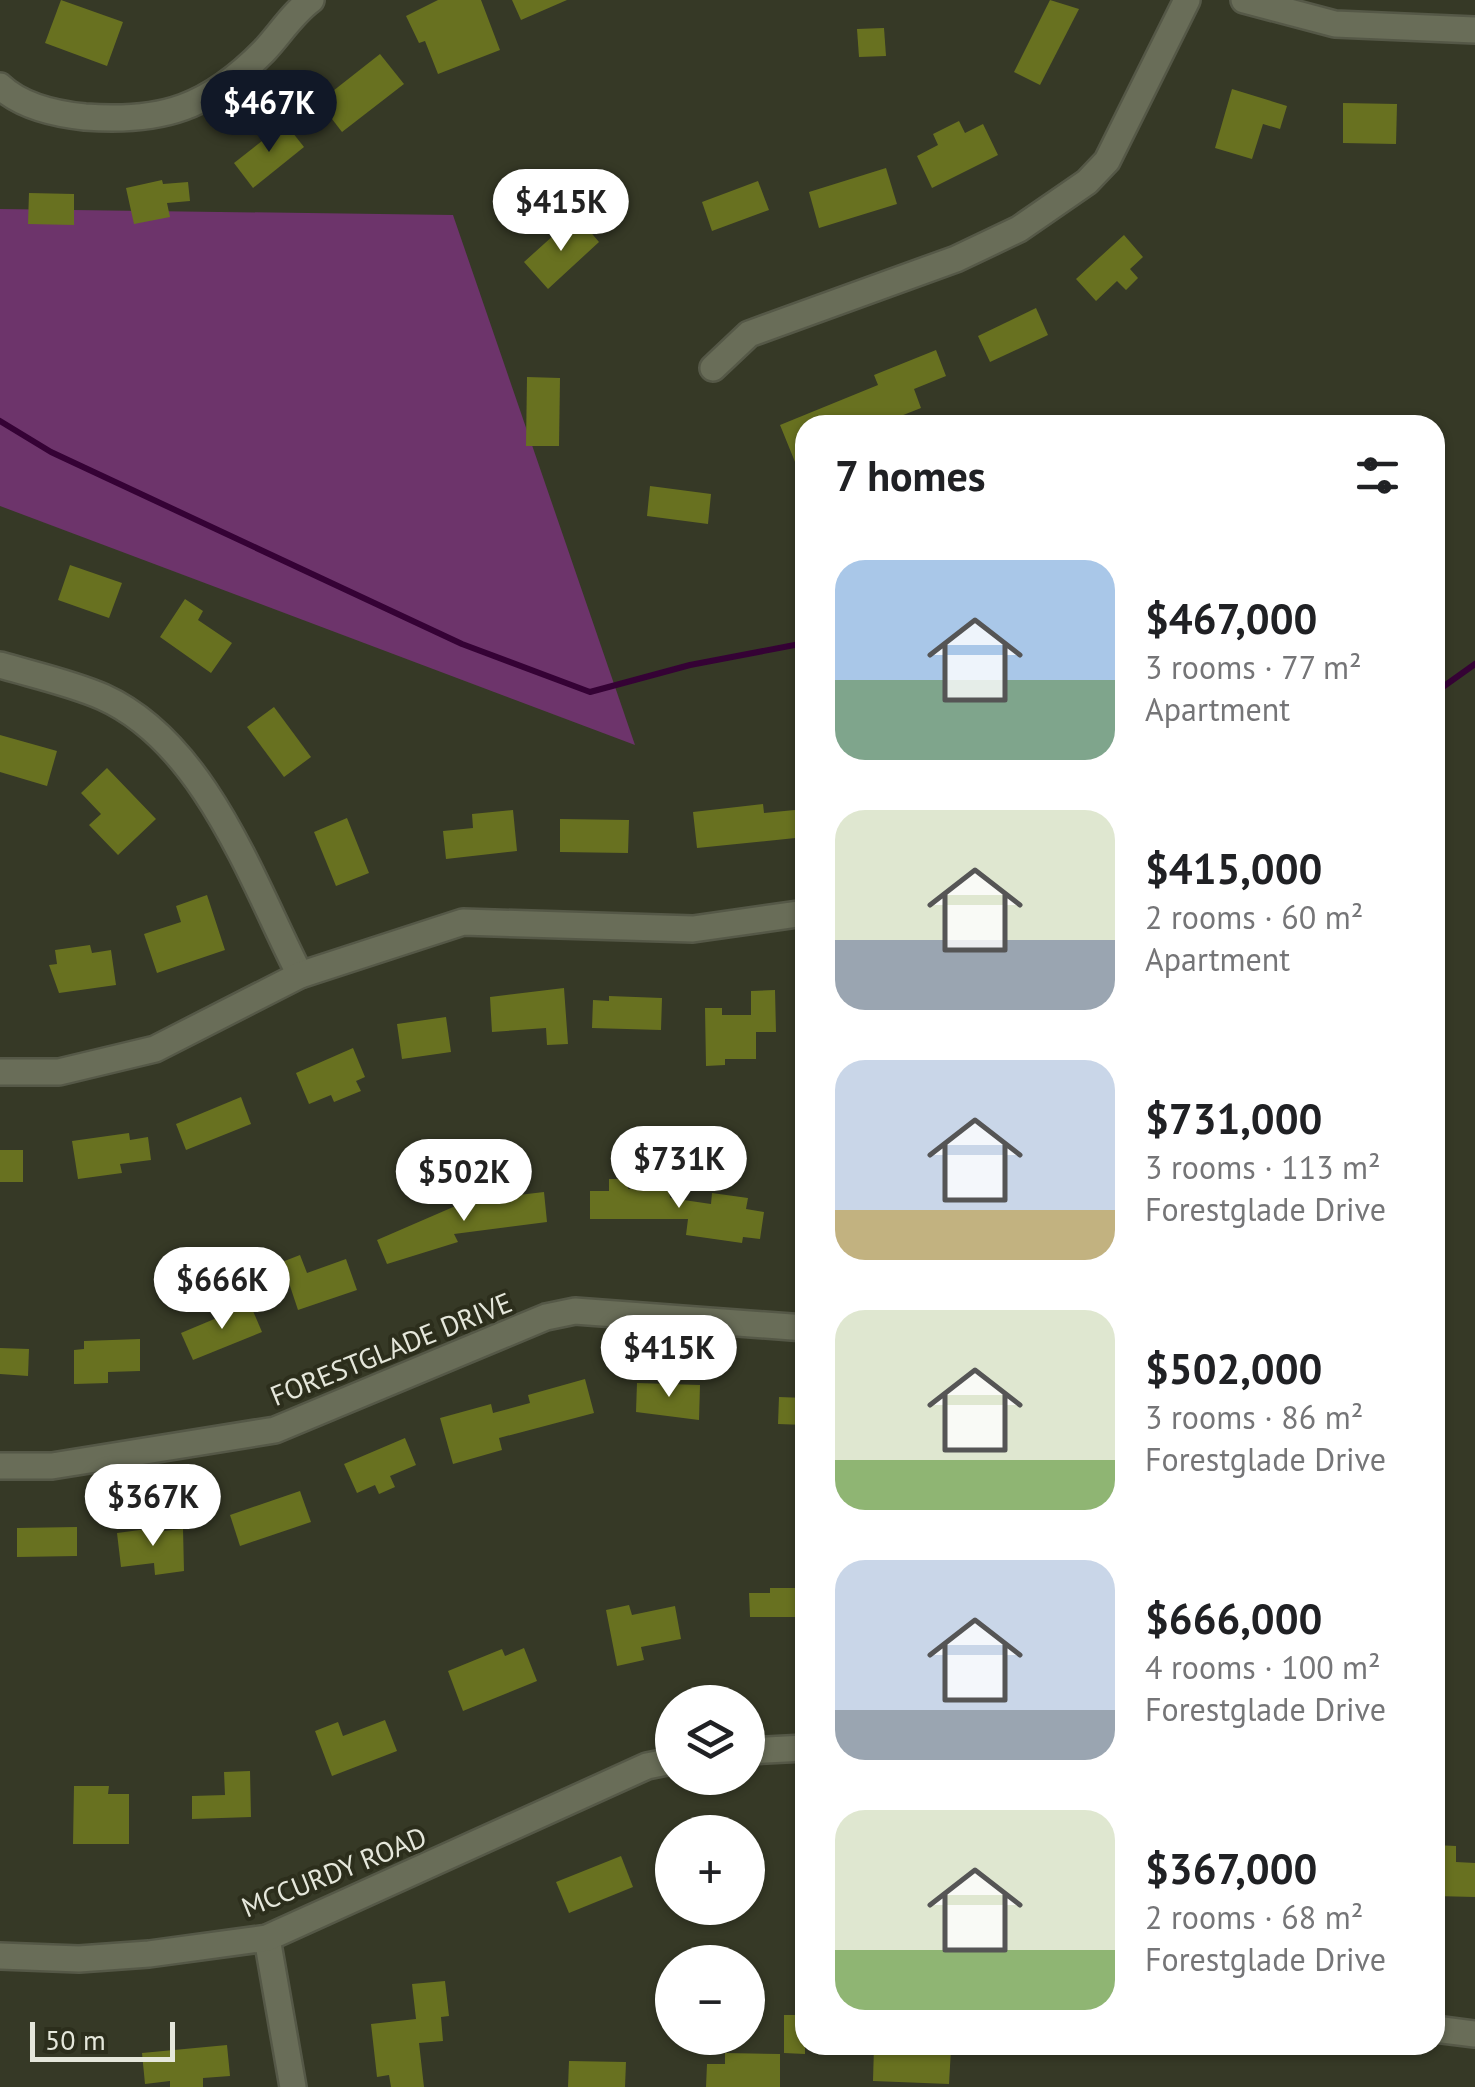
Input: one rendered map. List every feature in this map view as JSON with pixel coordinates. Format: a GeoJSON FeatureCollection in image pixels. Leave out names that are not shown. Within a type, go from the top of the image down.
{"type":"FeatureCollection","features":[{"type":"Feature","properties":{"kind":"street"},"geometry":{"type":"LineString","coordinates":[[0,86],[10,96],[56,114],[127,120],[179,112],[221,90],[311,0]]}},
{"type":"Feature","properties":{"kind":"street"},"geometry":{"type":"LineString","coordinates":[[713,368],[749,334],[956,258],[1019,228],[1087,182],[1107,162],[1187,0]]}},
{"type":"Feature","properties":{"kind":"street"},"geometry":{"type":"LineString","coordinates":[[1244,0],[1336,24],[1475,30]]}},
{"type":"Feature","properties":{"kind":"street"},"geometry":{"type":"LineString","coordinates":[[0,665],[104,698],[153,728],[174,749],[208,796],[300,975]]}},
{"type":"Feature","properties":{"kind":"street"},"geometry":{"type":"LineString","coordinates":[[0,1072],[59,1072],[155,1049],[300,975],[463,922],[693,929],[795,914]]}},
{"type":"Feature","properties":{"kind":"street","name":"FORESTGLADE DRIVE"},"geometry":{"type":"LineString","coordinates":[[0,1466],[52,1466],[275,1430],[546,1317],[575,1312],[795,1327]]}},
{"type":"Feature","properties":{"kind":"street"},"geometry":{"type":"LineString","coordinates":[[765,1750],[795,1749]]}},
{"type":"Feature","properties":{"kind":"street","name":"MCCURDY ROAD"},"geometry":{"type":"LineString","coordinates":[[0,1956],[79,1959],[267,1938],[655,1764]]}},
{"type":"Feature","properties":{"kind":"street"},"geometry":{"type":"LineString","coordinates":[[267,1938],[293,2087]]}},
{"type":"Feature","properties":{"kind":"street"},"geometry":{"type":"LineString","coordinates":[[1445,2030],[1475,2034]]}},
{"type":"Feature","properties":{"kind":"shaded area"},"geometry":{"type":"Polygon","coordinates":[[[0,209],[453,215],[635,745],[0,506],[0,209]]]}},
{"type":"Feature","properties":{"kind":"building"},"geometry":{"type":"Polygon","coordinates":[[[61,0],[123,22],[107,66],[45,43],[61,0]]]}},
{"type":"Feature","properties":{"kind":"building"},"geometry":{"type":"Polygon","coordinates":[[[438,0],[481,0],[500,50],[438,74],[425,41],[419,43],[406,16],[438,0]]]}},
{"type":"Feature","properties":{"kind":"building"},"geometry":{"type":"Polygon","coordinates":[[[512,0],[567,0],[521,20],[512,0]]]}},
{"type":"Feature","properties":{"kind":"building"},"geometry":{"type":"Polygon","coordinates":[[[1050,0],[1079,9],[1040,85],[1014,72],[1050,0]]]}},
{"type":"Feature","properties":{"kind":"building"},"geometry":{"type":"Polygon","coordinates":[[[884,28],[886,56],[859,57],[857,29],[884,28]]]}},
{"type":"Feature","properties":{"kind":"building"},"geometry":{"type":"Polygon","coordinates":[[[380,54],[404,84],[342,132],[319,102],[380,54]]]}},
{"type":"Feature","properties":{"kind":"building"},"geometry":{"type":"Polygon","coordinates":[[[1232,89],[1287,106],[1280,129],[1263,124],[1252,159],[1215,148],[1232,89]]]}},
{"type":"Feature","properties":{"kind":"building"},"geometry":{"type":"Polygon","coordinates":[[[1343,103],[1397,104],[1396,144],[1343,143],[1343,103]]]}},
{"type":"Feature","properties":{"kind":"building"},"geometry":{"type":"Polygon","coordinates":[[[959,121],[965,133],[983,124],[998,155],[932,188],[917,156],[938,145],[933,134],[959,121]]]}},
{"type":"Feature","properties":{"kind":"building"},"geometry":{"type":"Polygon","coordinates":[[[285,123],[304,147],[253,188],[234,163],[285,123]]]}},
{"type":"Feature","properties":{"kind":"building"},"geometry":{"type":"Polygon","coordinates":[[[886,168],[897,204],[819,228],[809,192],[886,168]]]}},
{"type":"Feature","properties":{"kind":"building"},"geometry":{"type":"Polygon","coordinates":[[[162,180],[163,184],[188,182],[190,201],[167,203],[170,217],[134,224],[126,188],[162,180]]]}},
{"type":"Feature","properties":{"kind":"building"},"geometry":{"type":"Polygon","coordinates":[[[758,181],[769,210],[712,231],[702,202],[758,181]]]}},
{"type":"Feature","properties":{"kind":"building"},"geometry":{"type":"Polygon","coordinates":[[[29,193],[74,194],[74,225],[28,224],[29,193]]]}},
{"type":"Feature","properties":{"kind":"building"},"geometry":{"type":"Polygon","coordinates":[[[582,222],[599,242],[548,289],[524,262],[565,225],[571,232],[582,222]]]}},
{"type":"Feature","properties":{"kind":"building"},"geometry":{"type":"Polygon","coordinates":[[[1124,235],[1143,257],[1130,269],[1138,278],[1126,290],[1117,281],[1096,301],[1076,279],[1124,235]]]}},
{"type":"Feature","properties":{"kind":"building"},"geometry":{"type":"Polygon","coordinates":[[[1036,308],[1048,335],[990,362],[978,336],[1036,308]]]}},
{"type":"Feature","properties":{"kind":"building"},"geometry":{"type":"Polygon","coordinates":[[[936,350],[946,376],[914,389],[921,408],[903,415],[804,415],[878,385],[874,375],[936,350]]]}},
{"type":"Feature","properties":{"kind":"building"},"geometry":{"type":"Polygon","coordinates":[[[527,377],[560,378],[559,446],[526,446],[527,377]]]}},
{"type":"Feature","properties":{"kind":"building"},"geometry":{"type":"Polygon","coordinates":[[[795,419],[795,462],[780,425],[795,419]]]}},
{"type":"Feature","properties":{"kind":"building"},"geometry":{"type":"Polygon","coordinates":[[[650,486],[711,494],[708,524],[647,516],[650,486]]]}},
{"type":"Feature","properties":{"kind":"building"},"geometry":{"type":"Polygon","coordinates":[[[70,565],[122,583],[109,618],[58,600],[70,565]]]}},
{"type":"Feature","properties":{"kind":"building"},"geometry":{"type":"Polygon","coordinates":[[[185,599],[203,611],[198,620],[232,643],[211,673],[160,637],[185,599]]]}},
{"type":"Feature","properties":{"kind":"building"},"geometry":{"type":"Polygon","coordinates":[[[274,707],[311,757],[284,777],[247,727],[274,707]]]}},
{"type":"Feature","properties":{"kind":"building"},"geometry":{"type":"Polygon","coordinates":[[[0,735],[57,751],[47,786],[0,772],[0,735]]]}},
{"type":"Feature","properties":{"kind":"building"},"geometry":{"type":"Polygon","coordinates":[[[107,768],[156,819],[118,855],[89,825],[101,814],[81,793],[107,768]]]}},
{"type":"Feature","properties":{"kind":"building"},"geometry":{"type":"Polygon","coordinates":[[[763,804],[764,813],[795,810],[795,838],[697,848],[693,812],[763,804]]]}},
{"type":"Feature","properties":{"kind":"building"},"geometry":{"type":"Polygon","coordinates":[[[513,810],[517,851],[446,859],[443,831],[473,828],[472,814],[513,810]]]}},
{"type":"Feature","properties":{"kind":"building"},"geometry":{"type":"Polygon","coordinates":[[[347,818],[369,873],[336,886],[314,832],[347,818]]]}},
{"type":"Feature","properties":{"kind":"building"},"geometry":{"type":"Polygon","coordinates":[[[560,819],[629,820],[628,853],[560,852],[560,819]]]}},
{"type":"Feature","properties":{"kind":"building"},"geometry":{"type":"Polygon","coordinates":[[[207,895],[225,950],[157,973],[144,934],[181,922],[176,906],[207,895]]]}},
{"type":"Feature","properties":{"kind":"building"},"geometry":{"type":"Polygon","coordinates":[[[90,945],[92,953],[111,950],[116,985],[59,993],[49,965],[57,964],[55,950],[90,945]]]}},
{"type":"Feature","properties":{"kind":"building"},"geometry":{"type":"Polygon","coordinates":[[[564,988],[568,1044],[547,1045],[546,1028],[492,1032],[490,997],[564,988]]]}},
{"type":"Feature","properties":{"kind":"building"},"geometry":{"type":"Polygon","coordinates":[[[775,990],[776,1032],[756,1032],[756,1059],[725,1059],[725,1065],[706,1066],[705,1008],[722,1008],[722,1015],[751,1015],[751,991],[775,990]]]}},
{"type":"Feature","properties":{"kind":"building"},"geometry":{"type":"Polygon","coordinates":[[[609,996],[662,998],[661,1030],[592,1028],[593,1000],[609,1001],[609,996]]]}},
{"type":"Feature","properties":{"kind":"building"},"geometry":{"type":"Polygon","coordinates":[[[446,1017],[451,1052],[402,1059],[397,1024],[446,1017]]]}},
{"type":"Feature","properties":{"kind":"building"},"geometry":{"type":"Polygon","coordinates":[[[353,1048],[365,1077],[356,1081],[361,1091],[334,1102],[331,1095],[309,1104],[296,1073],[353,1048]]]}},
{"type":"Feature","properties":{"kind":"building"},"geometry":{"type":"Polygon","coordinates":[[[241,1097],[251,1124],[186,1150],[176,1124],[241,1097]]]}},
{"type":"Feature","properties":{"kind":"building"},"geometry":{"type":"Polygon","coordinates":[[[129,1133],[130,1140],[148,1137],[151,1160],[120,1164],[122,1173],[78,1179],[72,1141],[129,1133]]]}},
{"type":"Feature","properties":{"kind":"building"},"geometry":{"type":"Polygon","coordinates":[[[0,1150],[23,1150],[23,1182],[0,1182],[0,1150]]]}},
{"type":"Feature","properties":{"kind":"building"},"geometry":{"type":"Polygon","coordinates":[[[609,1179],[628,1179],[628,1189],[669,1189],[670,1198],[711,1204],[712,1193],[748,1198],[746,1209],[764,1212],[760,1239],[743,1237],[742,1243],[686,1235],[688,1219],[590,1219],[590,1191],[609,1191],[609,1179]]]}},
{"type":"Feature","properties":{"kind":"building"},"geometry":{"type":"Polygon","coordinates":[[[544,1192],[547,1222],[454,1234],[458,1242],[387,1264],[377,1240],[467,1201],[544,1192]]]}},
{"type":"Feature","properties":{"kind":"building"},"geometry":{"type":"Polygon","coordinates":[[[300,1255],[307,1273],[346,1259],[357,1290],[298,1310],[282,1262],[300,1255]]]}},
{"type":"Feature","properties":{"kind":"building"},"geometry":{"type":"Polygon","coordinates":[[[250,1304],[262,1332],[193,1360],[181,1333],[250,1304]]]}},
{"type":"Feature","properties":{"kind":"building"},"geometry":{"type":"Polygon","coordinates":[[[140,1339],[140,1371],[108,1372],[108,1383],[74,1384],[74,1350],[84,1349],[84,1341],[140,1339]]]}},
{"type":"Feature","properties":{"kind":"building"},"geometry":{"type":"Polygon","coordinates":[[[0,1348],[29,1349],[28,1376],[0,1374],[0,1348]]]}},
{"type":"Feature","properties":{"kind":"building"},"geometry":{"type":"Polygon","coordinates":[[[585,1379],[594,1413],[499,1438],[502,1450],[453,1464],[440,1418],[491,1404],[493,1413],[530,1403],[528,1395],[585,1379]]]}},
{"type":"Feature","properties":{"kind":"building"},"geometry":{"type":"Polygon","coordinates":[[[637,1383],[700,1385],[699,1420],[636,1412],[637,1383]]]}},
{"type":"Feature","properties":{"kind":"building"},"geometry":{"type":"Polygon","coordinates":[[[779,1397],[795,1398],[795,1425],[778,1424],[779,1397]]]}},
{"type":"Feature","properties":{"kind":"building"},"geometry":{"type":"Polygon","coordinates":[[[405,1438],[416,1465],[390,1476],[395,1487],[379,1494],[375,1485],[357,1493],[344,1464],[405,1438]]]}},
{"type":"Feature","properties":{"kind":"building"},"geometry":{"type":"Polygon","coordinates":[[[300,1491],[311,1522],[240,1546],[230,1515],[300,1491]]]}},
{"type":"Feature","properties":{"kind":"building"},"geometry":{"type":"Polygon","coordinates":[[[77,1527],[77,1556],[17,1557],[17,1528],[77,1527]]]}},
{"type":"Feature","properties":{"kind":"building"},"geometry":{"type":"Polygon","coordinates":[[[162,1527],[163,1531],[183,1529],[184,1571],[155,1575],[154,1563],[121,1567],[117,1533],[162,1527]]]}},
{"type":"Feature","properties":{"kind":"building"},"geometry":{"type":"Polygon","coordinates":[[[770,1588],[795,1588],[795,1617],[750,1617],[749,1593],[770,1593],[770,1588]]]}},
{"type":"Feature","properties":{"kind":"building"},"geometry":{"type":"Polygon","coordinates":[[[629,1605],[632,1615],[675,1606],[681,1639],[641,1647],[644,1660],[617,1666],[606,1610],[629,1605]]]}},
{"type":"Feature","properties":{"kind":"building"},"geometry":{"type":"Polygon","coordinates":[[[524,1648],[537,1681],[463,1711],[448,1671],[502,1649],[505,1656],[524,1648]]]}},
{"type":"Feature","properties":{"kind":"building"},"geometry":{"type":"Polygon","coordinates":[[[385,1720],[397,1751],[332,1776],[315,1731],[338,1722],[343,1736],[385,1720]]]}},
{"type":"Feature","properties":{"kind":"building"},"geometry":{"type":"Polygon","coordinates":[[[250,1771],[251,1817],[192,1819],[192,1796],[225,1795],[224,1772],[250,1771]]]}},
{"type":"Feature","properties":{"kind":"building"},"geometry":{"type":"Polygon","coordinates":[[[74,1786],[109,1786],[108,1794],[129,1794],[129,1844],[73,1844],[74,1786]]]}},
{"type":"Feature","properties":{"kind":"building"},"geometry":{"type":"Polygon","coordinates":[[[1445,1845],[1456,1846],[1456,1862],[1475,1863],[1475,1897],[1445,1896],[1445,1845]]]}},
{"type":"Feature","properties":{"kind":"building"},"geometry":{"type":"Polygon","coordinates":[[[621,1856],[633,1887],[569,1913],[556,1882],[621,1856]]]}},
{"type":"Feature","properties":{"kind":"building"},"geometry":{"type":"Polygon","coordinates":[[[445,1981],[449,2016],[441,2017],[443,2041],[419,2043],[424,2087],[391,2087],[389,2075],[377,2077],[371,2024],[416,2019],[412,1984],[445,1981]]]}},
{"type":"Feature","properties":{"kind":"building"},"geometry":{"type":"Polygon","coordinates":[[[784,2015],[795,2015],[795,2054],[784,2053],[784,2015]]]}},
{"type":"Feature","properties":{"kind":"building"},"geometry":{"type":"Polygon","coordinates":[[[227,2045],[230,2076],[203,2078],[203,2087],[170,2087],[170,2081],[145,2084],[142,2053],[227,2045]]]}},
{"type":"Feature","properties":{"kind":"building"},"geometry":{"type":"Polygon","coordinates":[[[780,2054],[780,2087],[706,2087],[707,2064],[725,2064],[725,2055],[780,2054]]]}},
{"type":"Feature","properties":{"kind":"building"},"geometry":{"type":"Polygon","coordinates":[[[874,2055],[951,2055],[949,2084],[873,2081],[874,2055]]]}},
{"type":"Feature","properties":{"kind":"building"},"geometry":{"type":"Polygon","coordinates":[[[569,2061],[626,2062],[625,2087],[568,2087],[569,2061]]]}},
{"type":"Feature","properties":{"kind":"waterway"},"geometry":{"type":"LineString","coordinates":[[0,421],[51,452],[462,644],[590,692],[690,665],[795,645]]}},
{"type":"Feature","properties":{"kind":"waterway"},"geometry":{"type":"LineString","coordinates":[[1445,685],[1475,664]]}}]}
